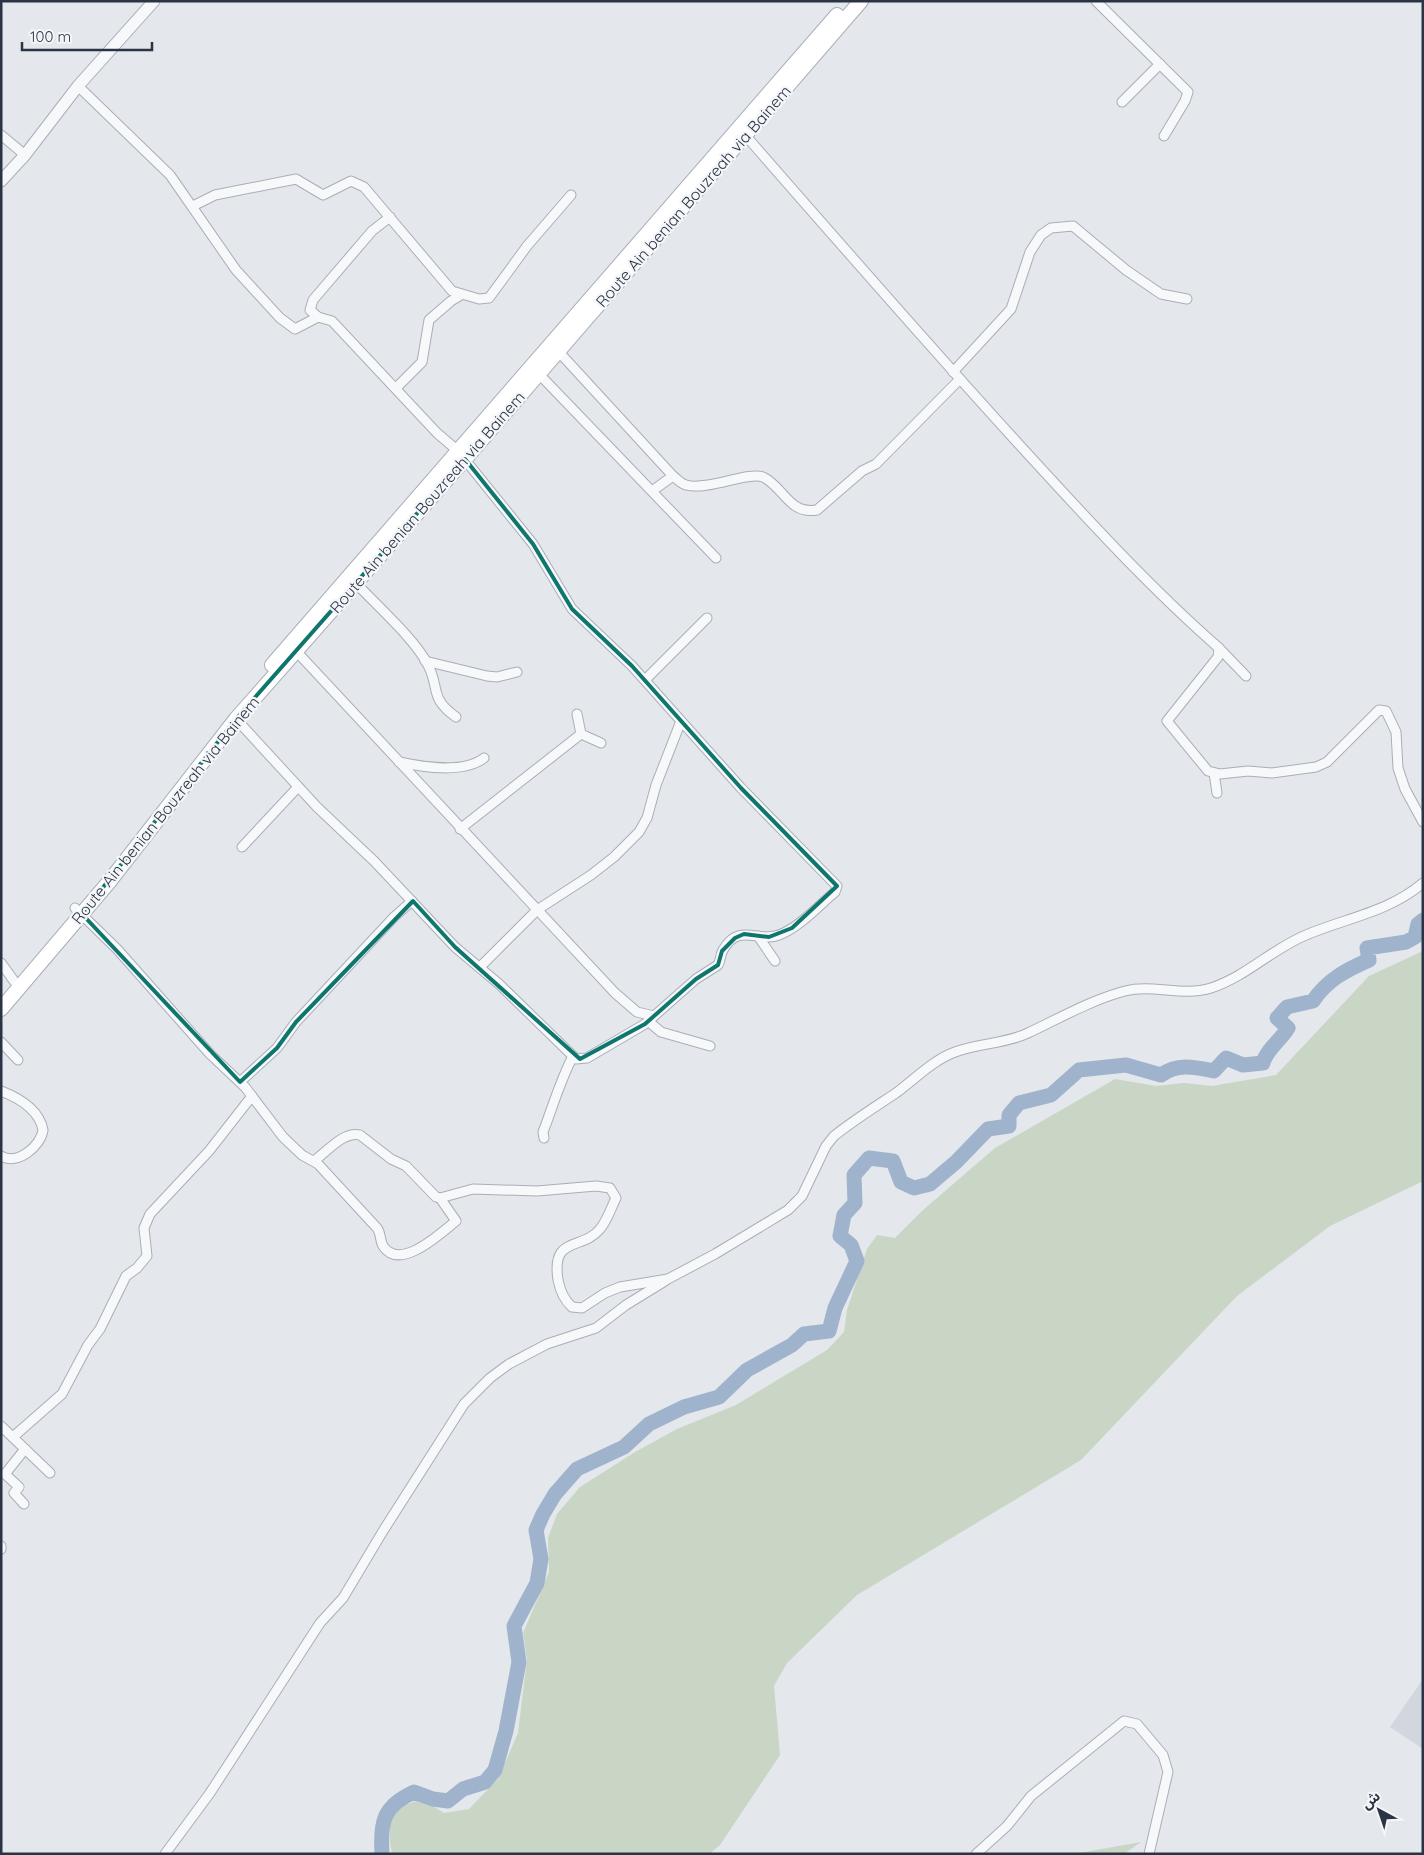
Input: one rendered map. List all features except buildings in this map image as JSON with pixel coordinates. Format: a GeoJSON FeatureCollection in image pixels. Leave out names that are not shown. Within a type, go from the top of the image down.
{"type":"FeatureCollection","features":[{"type":"Feature","properties":{"kind":"main road","name":"Route Ain benian Bouzreah via Bainem"},"geometry":{"type":"LineString","coordinates":[[1,996],[78,911],[236,719],[356,583],[462,455],[849,1]]}},
{"type":"Feature","properties":{"kind":"main road","name":"Route Ain benian Bouzreah via Bainem"},"geometry":{"type":"LineString","coordinates":[[1,1009],[296,636],[559,352],[861,1]]}},
{"type":"Feature","properties":{"kind":"street"},"geometry":{"type":"LineString","coordinates":[[1,181],[25,155],[78,86],[154,1]]}},
{"type":"Feature","properties":{"kind":"street"},"geometry":{"type":"LineString","coordinates":[[1096,1],[1188,92],[1185,101],[1164,136]]}},
{"type":"Feature","properties":{"kind":"street"},"geometry":{"type":"LineString","coordinates":[[1122,102],[1160,64]]}},
{"type":"Feature","properties":{"kind":"street"},"geometry":{"type":"LineString","coordinates":[[78,86],[161,164],[193,206],[209,233],[236,270],[290,327],[298,329],[318,317],[324,317],[337,325],[437,433],[462,455],[533,544],[572,609],[645,680],[741,788],[837,886],[834,892],[792,928],[769,937],[744,934],[735,938],[722,951],[718,965],[696,979],[651,1019],[587,1058],[580,1059],[573,1056],[480,968],[455,947],[412,901],[298,787],[236,719]]}},
{"type":"Feature","properties":{"kind":"street"},"geometry":{"type":"LineString","coordinates":[[1,135],[25,155]]}},
{"type":"Feature","properties":{"kind":"street"},"geometry":{"type":"LineString","coordinates":[[746,136],[956,376],[1143,576],[1246,676]]}},
{"type":"Feature","properties":{"kind":"street"},"geometry":{"type":"LineString","coordinates":[[193,206],[215,195],[296,179],[323,195],[351,182],[364,187],[452,291],[479,299],[489,298],[527,246],[571,194]]}},
{"type":"Feature","properties":{"kind":"street"},"geometry":{"type":"LineString","coordinates":[[318,317],[310,310],[313,300],[372,231],[390,217]]}},
{"type":"Feature","properties":{"kind":"street"},"geometry":{"type":"LineString","coordinates":[[559,352],[673,476],[688,485],[718,484],[762,476],[795,506],[804,510],[817,510],[862,471],[876,464],[956,376],[1011,309],[1030,252],[1041,234],[1051,228],[1073,226],[1126,270],[1161,294],[1187,299]]}},
{"type":"Feature","properties":{"kind":"street"},"geometry":{"type":"LineString","coordinates":[[396,388],[422,362],[429,320],[461,295]]}},
{"type":"Feature","properties":{"kind":"street"},"geometry":{"type":"LineString","coordinates":[[539,374],[716,558]]}},
{"type":"Feature","properties":{"kind":"street"},"geometry":{"type":"LineString","coordinates":[[652,491],[673,476]]}},
{"type":"Feature","properties":{"kind":"street"},"geometry":{"type":"LineString","coordinates":[[356,583],[425,661],[438,701],[456,717]]}},
{"type":"Feature","properties":{"kind":"street"},"geometry":{"type":"LineString","coordinates":[[645,680],[706,618]]}},
{"type":"Feature","properties":{"kind":"street"},"geometry":{"type":"LineString","coordinates":[[1219,648],[1218,657],[1167,721],[1208,771],[1214,773],[1248,771],[1272,773],[1321,765],[1333,758],[1379,710],[1386,711],[1396,732],[1398,768],[1405,789],[1423,822]]}},
{"type":"Feature","properties":{"kind":"street"},"geometry":{"type":"LineString","coordinates":[[296,651],[336,692],[460,829],[629,1005],[651,1019],[661,1032],[710,1046]]}},
{"type":"Feature","properties":{"kind":"street"},"geometry":{"type":"LineString","coordinates":[[425,661],[487,676],[497,677],[517,672]]}},
{"type":"Feature","properties":{"kind":"street"},"geometry":{"type":"LineString","coordinates":[[577,714],[581,734]]}},
{"type":"Feature","properties":{"kind":"street"},"geometry":{"type":"LineString","coordinates":[[480,968],[537,910],[591,875],[614,857],[639,832],[647,818],[656,785],[681,720]]}},
{"type":"Feature","properties":{"kind":"street"},"geometry":{"type":"LineString","coordinates":[[460,829],[581,734]]}},
{"type":"Feature","properties":{"kind":"street"},"geometry":{"type":"LineString","coordinates":[[581,734],[601,743]]}},
{"type":"Feature","properties":{"kind":"street"},"geometry":{"type":"LineString","coordinates":[[398,762],[420,766],[464,766],[475,765],[484,758]]}},
{"type":"Feature","properties":{"kind":"street"},"geometry":{"type":"LineString","coordinates":[[1214,773],[1217,793]]}},
{"type":"Feature","properties":{"kind":"street"},"geometry":{"type":"LineString","coordinates":[[242,847],[298,787]]}},
{"type":"Feature","properties":{"kind":"street"},"geometry":{"type":"LineString","coordinates":[[164,1854],[210,1793],[320,1623],[343,1598],[383,1531],[464,1404],[490,1378],[509,1364],[547,1344],[596,1328],[626,1305],[668,1279],[715,1254],[794,1206],[802,1196],[826,1146],[834,1136],[946,1056],[968,1048],[1021,1036],[1062,1016],[1126,991],[1142,989],[1199,992],[1226,983],[1241,976],[1296,939],[1334,923],[1378,910],[1423,883]]}},
{"type":"Feature","properties":{"kind":"street"},"geometry":{"type":"LineString","coordinates":[[240,1082],[277,1048],[296,1022],[412,901]]}},
{"type":"Feature","properties":{"kind":"street"},"geometry":{"type":"LineString","coordinates":[[78,911],[117,950],[210,1054],[240,1082],[283,1137],[302,1155],[314,1161],[377,1228],[381,1234],[382,1244],[400,1255],[416,1252],[456,1221],[440,1198],[436,1197],[406,1166],[391,1159],[360,1135],[346,1135],[314,1161]]}},
{"type":"Feature","properties":{"kind":"street"},"geometry":{"type":"LineString","coordinates":[[758,936],[775,961]]}},
{"type":"Feature","properties":{"kind":"street"},"geometry":{"type":"LineString","coordinates":[[1,963],[14,980]]}},
{"type":"Feature","properties":{"kind":"street"},"geometry":{"type":"LineString","coordinates":[[1,1042],[18,1060]]}},
{"type":"Feature","properties":{"kind":"street"},"geometry":{"type":"LineString","coordinates":[[544,1138],[543,1132],[558,1094],[560,1082],[573,1056]]}},
{"type":"Feature","properties":{"kind":"street"},"geometry":{"type":"LineString","coordinates":[[1,1091],[16,1097],[36,1113],[43,1130],[37,1144],[27,1152],[9,1159],[1,1156]]}},
{"type":"Feature","properties":{"kind":"street"},"geometry":{"type":"LineString","coordinates":[[13,1437],[62,1394],[88,1345],[100,1329],[126,1276],[147,1256],[144,1228],[150,1214],[200,1162],[252,1096]]}},
{"type":"Feature","properties":{"kind":"street"},"geometry":{"type":"LineString","coordinates":[[440,1198],[473,1189],[537,1191],[596,1186],[610,1188],[616,1198],[599,1230],[566,1248],[558,1258],[558,1278],[561,1292],[567,1302],[572,1307],[582,1308],[605,1293],[620,1287],[668,1279]]}},
{"type":"Feature","properties":{"kind":"street"},"geometry":{"type":"LineString","coordinates":[[1,1426],[50,1473]]}},
{"type":"Feature","properties":{"kind":"street"},"geometry":{"type":"LineString","coordinates":[[24,1504],[14,1493],[19,1487],[5,1474],[25,1449]]}},
{"type":"Feature","properties":{"kind":"street"},"geometry":{"type":"LineString","coordinates":[[976,1854],[1007,1826],[1031,1796],[1124,1721],[1137,1724],[1163,1755],[1168,1772],[1149,1854]]}},
{"type":"Feature","properties":{"kind":"highlighted area"},"geometry":{"type":"Polygon","coordinates":[[[465,459],[533,544],[572,609],[632,666],[741,788],[837,886],[792,928],[769,937],[744,934],[735,938],[722,951],[718,965],[696,979],[645,1024],[580,1059],[455,947],[413,901],[296,1022],[277,1048],[240,1082],[82,914],[236,719],[465,459]]]}},
{"type":"Feature","properties":{"kind":"shaded area"},"geometry":{"type":"Polygon","coordinates":[[[1423,1679],[1423,1749],[1390,1727],[1423,1679]]]}},
{"type":"Feature","properties":{"kind":"green space"},"geometry":{"type":"Polygon","coordinates":[[[1423,951],[1423,1181],[1330,1226],[1237,1296],[1081,1460],[857,1595],[787,1663],[774,1686],[780,1755],[720,1845],[709,1854],[392,1854],[390,1819],[405,1805],[422,1799],[444,1813],[469,1809],[498,1779],[518,1733],[527,1659],[523,1633],[549,1572],[548,1538],[557,1514],[580,1487],[635,1452],[677,1429],[736,1405],[827,1350],[844,1332],[847,1310],[867,1249],[877,1235],[895,1238],[923,1210],[995,1148],[1115,1079],[1156,1086],[1184,1083],[1212,1086],[1276,1075],[1369,976],[1423,951]]]}},
{"type":"Feature","properties":{"kind":"green space"},"geometry":{"type":"Polygon","coordinates":[[[1141,1842],[1124,1854],[1078,1854],[1079,1853],[1141,1842]]]}},
{"type":"Feature","properties":{"kind":"waterway"},"geometry":{"type":"LineString","coordinates":[[382,1854],[382,1833],[386,1816],[390,1809],[404,1797],[414,1792],[433,1799],[448,1801],[463,1789],[485,1782],[495,1770],[506,1731],[519,1662],[514,1626],[537,1583],[541,1559],[536,1530],[555,1494],[577,1469],[624,1447],[649,1424],[684,1407],[719,1397],[747,1370],[792,1345],[804,1334],[829,1331],[835,1308],[857,1261],[851,1245],[840,1236],[844,1215],[855,1203],[854,1175],[869,1158],[893,1161],[901,1182],[914,1188],[930,1184],[956,1162],[988,1129],[1009,1126],[1009,1115],[1019,1103],[1051,1095],[1079,1070],[1126,1065],[1161,1075],[1180,1067],[1193,1067],[1214,1071],[1226,1058],[1243,1065],[1263,1063],[1267,1054],[1288,1028],[1277,1018],[1287,1007],[1313,1001],[1331,981],[1369,960],[1367,948],[1406,942],[1415,937],[1418,924],[1423,920]]}}]}
